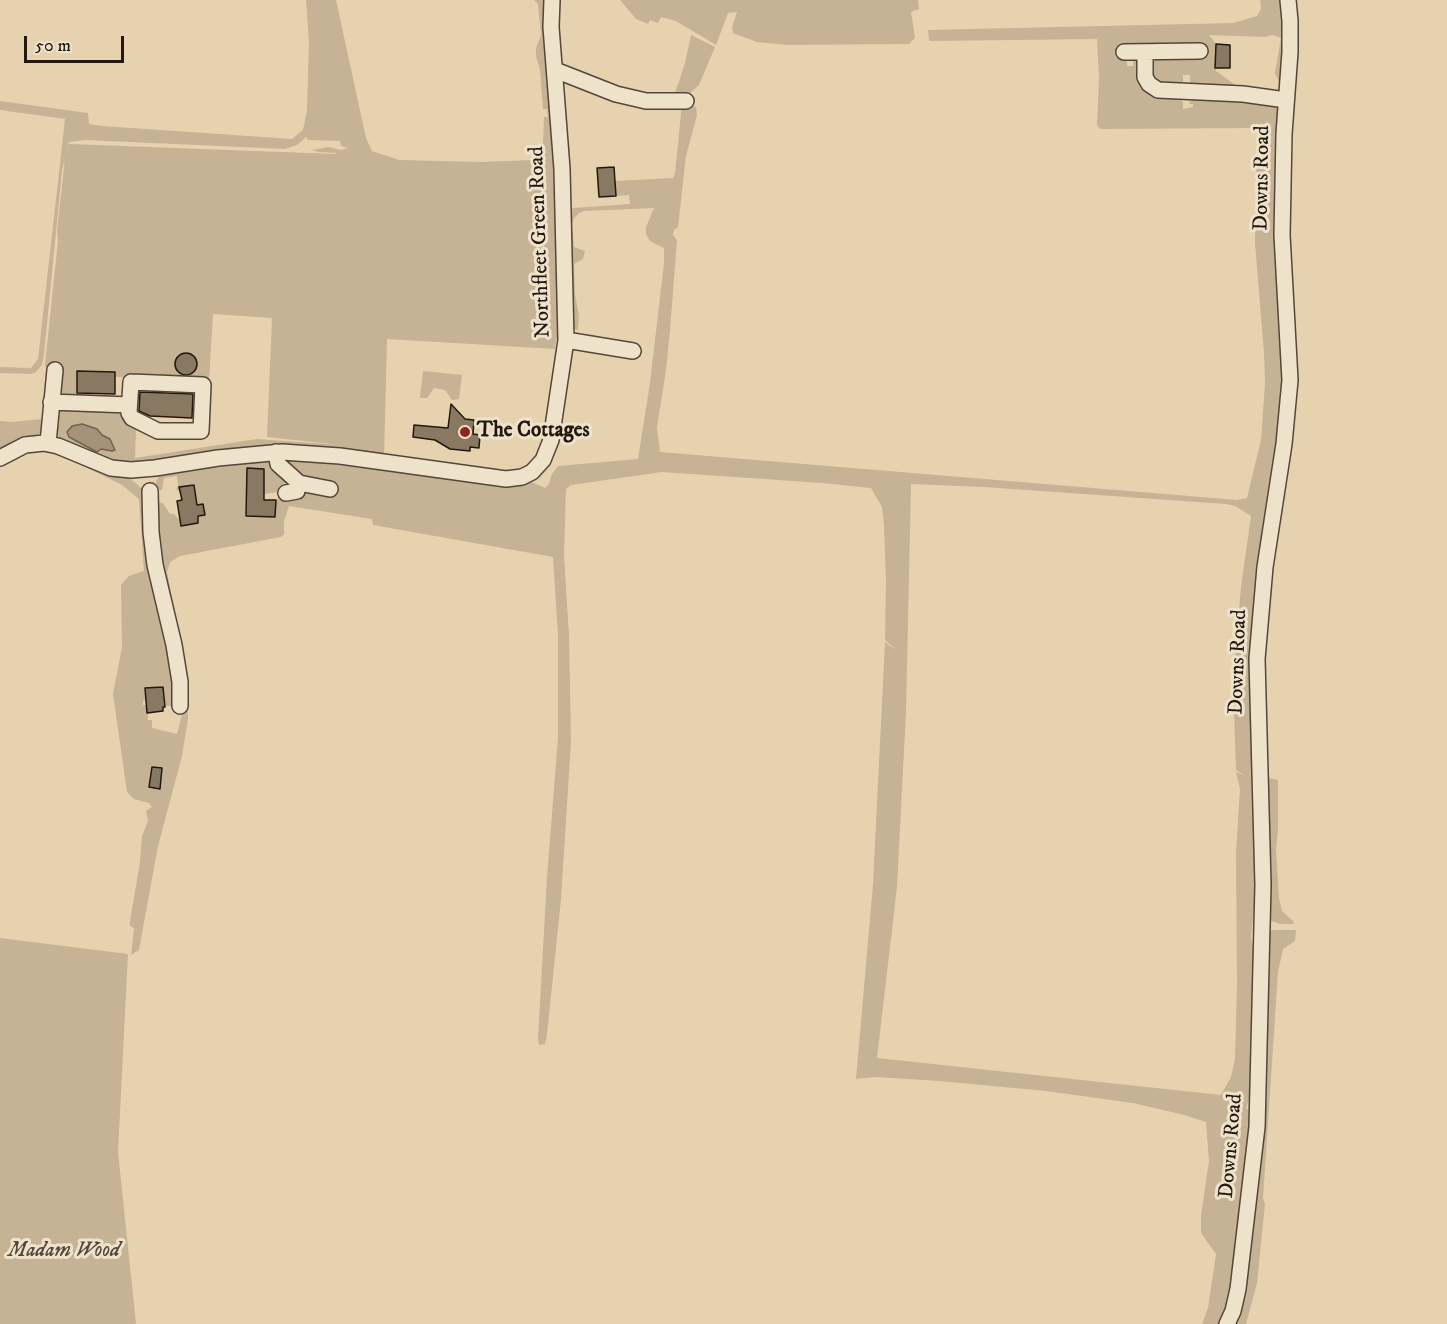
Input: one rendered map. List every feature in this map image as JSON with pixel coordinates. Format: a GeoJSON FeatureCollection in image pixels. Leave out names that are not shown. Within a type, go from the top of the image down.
{"type":"FeatureCollection","features":[{"type":"Feature","properties":{"kind":"street","name":"Northfleet Green Road"},"geometry":{"type":"LineString","coordinates":[[48,443],[96,463],[117,469],[132,470],[276,452],[340,456],[500,478],[522,477],[536,469],[548,448],[566,340],[562,170],[551,27],[552,0]]}},
{"type":"Feature","properties":{"kind":"street","name":"Downs Road"},"geometry":{"type":"LineString","coordinates":[[1227,1324],[1233,1311],[1238,1289],[1258,1121],[1263,885],[1257,659],[1265,567],[1284,444],[1290,380],[1282,235],[1286,100],[1290,52],[1288,0]]}},
{"type":"Feature","properties":{"kind":"street"},"geometry":{"type":"LineString","coordinates":[[1124,52],[1200,51]]}},
{"type":"Feature","properties":{"kind":"street"},"geometry":{"type":"LineString","coordinates":[[1145,52],[1145,77],[1155,89],[1243,94],[1286,100]]}},
{"type":"Feature","properties":{"kind":"street"},"geometry":{"type":"LineString","coordinates":[[555,70],[616,94],[646,101],[686,101]]}},
{"type":"Feature","properties":{"kind":"street"},"geometry":{"type":"LineString","coordinates":[[566,340],[633,351]]}},
{"type":"Feature","properties":{"kind":"street"},"geometry":{"type":"LineString","coordinates":[[0,458],[25,445],[48,443],[55,370]]}},
{"type":"Feature","properties":{"kind":"street"},"geometry":{"type":"LineString","coordinates":[[131,382],[204,384],[200,432],[157,430],[131,418],[129,405],[131,382]]}},
{"type":"Feature","properties":{"kind":"street"},"geometry":{"type":"LineString","coordinates":[[51,402],[129,405]]}},
{"type":"Feature","properties":{"kind":"street"},"geometry":{"type":"LineString","coordinates":[[276,452],[278,464],[299,483],[330,489]]}},
{"type":"Feature","properties":{"kind":"street"},"geometry":{"type":"LineString","coordinates":[[154,468],[151,532],[155,565],[174,645],[180,682],[180,706]]}},
{"type":"Feature","properties":{"kind":"street"},"geometry":{"type":"LineString","coordinates":[[132,470],[135,478],[153,497]]}},
{"type":"Feature","properties":{"kind":"street"},"geometry":{"type":"LineString","coordinates":[[286,493],[297,491],[299,483]]}},
{"type":"Feature","properties":{"kind":"green space"},"geometry":{"type":"Polygon","coordinates":[[[306,0],[336,0],[366,138],[372,151],[399,160],[482,162],[533,160],[536,151],[543,143],[544,117],[548,117],[547,109],[543,109],[540,70],[536,56],[536,48],[541,35],[538,4],[534,0],[549,0],[562,341],[556,339],[555,349],[387,339],[384,458],[354,454],[121,466],[61,442],[55,433],[56,415],[65,406],[114,408],[136,429],[135,458],[257,439],[341,445],[267,437],[272,318],[213,314],[209,380],[188,379],[198,364],[193,355],[186,352],[179,355],[175,362],[177,369],[184,375],[184,379],[115,377],[115,372],[77,371],[77,393],[92,393],[92,398],[56,399],[45,429],[41,433],[0,454],[0,421],[42,419],[65,159],[42,365],[32,374],[0,373],[0,367],[31,368],[38,359],[65,119],[0,110],[0,101],[88,113],[89,124],[102,126],[292,139],[303,130],[307,110],[309,42],[306,0]],[[306,137],[297,145],[285,149],[86,140],[69,142],[66,155],[69,144],[336,154],[312,150],[329,147],[341,150],[348,148],[341,146],[340,141],[308,140],[306,137]],[[82,424],[72,426],[67,432],[68,437],[98,452],[101,449],[112,451],[115,448],[97,429],[82,424]]]}},
{"type":"Feature","properties":{"kind":"green space"},"geometry":{"type":"Polygon","coordinates":[[[620,0],[918,0],[919,9],[911,12],[915,38],[909,44],[788,45],[757,42],[733,33],[732,27],[737,12],[728,13],[716,45],[676,21],[661,17],[658,23],[650,20],[648,24],[636,19],[620,0]]]}},
{"type":"Feature","properties":{"kind":"green space"},"geometry":{"type":"Polygon","coordinates":[[[1260,0],[1280,0],[1286,23],[1284,78],[1281,88],[1275,73],[1281,38],[1272,35],[1265,37],[1209,35],[1216,44],[1216,71],[1245,92],[1201,90],[1190,82],[1190,75],[1183,75],[1183,82],[1175,87],[1158,86],[1150,78],[1150,66],[1157,56],[1200,55],[1200,48],[1124,49],[1127,66],[1133,66],[1133,56],[1141,59],[1142,78],[1148,87],[1160,94],[1174,94],[1183,102],[1183,109],[1193,107],[1193,104],[1189,104],[1190,101],[1203,95],[1252,97],[1281,106],[1278,242],[1284,317],[1286,401],[1252,651],[1259,864],[1251,937],[1258,983],[1254,1088],[1246,1108],[1253,1113],[1255,1125],[1239,1265],[1231,1302],[1222,1324],[1202,1324],[1208,1308],[1216,1254],[1201,1233],[1201,1216],[1209,1161],[1206,1122],[1133,1103],[1046,1091],[939,1081],[875,1077],[856,1079],[873,884],[885,642],[898,651],[885,640],[884,525],[882,507],[871,488],[662,472],[571,485],[566,489],[564,556],[569,636],[571,742],[561,899],[547,1034],[545,1044],[539,1045],[547,877],[558,738],[558,635],[553,557],[373,525],[372,519],[289,506],[284,521],[284,534],[281,537],[180,556],[170,562],[167,572],[188,678],[188,719],[182,756],[158,846],[139,950],[131,955],[134,928],[130,926],[130,921],[142,836],[148,821],[146,811],[152,807],[149,803],[134,799],[127,792],[113,694],[122,647],[121,585],[129,576],[144,571],[139,499],[122,485],[57,453],[32,448],[0,464],[0,461],[31,447],[54,448],[94,466],[127,476],[147,495],[152,562],[173,654],[177,704],[166,706],[162,698],[156,699],[164,697],[163,687],[145,689],[146,700],[143,701],[143,705],[147,705],[148,720],[152,720],[152,728],[177,734],[183,711],[183,687],[177,647],[154,544],[154,502],[163,503],[170,514],[174,514],[179,519],[181,526],[198,523],[198,516],[205,514],[203,504],[196,505],[194,485],[180,487],[180,490],[176,490],[177,476],[164,478],[162,490],[157,491],[156,481],[163,472],[197,464],[271,456],[286,475],[284,491],[264,494],[264,469],[248,468],[246,516],[275,517],[276,500],[280,498],[330,491],[330,487],[292,471],[279,459],[281,455],[327,457],[498,482],[532,482],[545,488],[558,466],[638,459],[650,383],[664,263],[664,248],[650,241],[646,234],[646,227],[654,208],[584,211],[574,218],[572,224],[574,247],[585,251],[583,259],[574,264],[575,294],[579,316],[578,330],[571,328],[569,213],[573,208],[630,204],[629,195],[616,196],[615,181],[673,178],[682,104],[688,104],[696,107],[697,115],[686,156],[678,227],[674,230],[673,235],[677,240],[670,330],[657,427],[660,452],[1237,500],[1247,498],[1261,440],[1265,383],[1255,243],[1259,128],[1100,129],[1097,125],[1099,78],[1097,39],[929,41],[928,30],[1233,23],[1257,16],[1261,9],[1260,0]],[[911,484],[906,712],[897,887],[877,1058],[1221,1095],[1231,1077],[1235,1059],[1236,852],[1240,789],[1236,772],[1246,776],[1236,770],[1233,683],[1241,587],[1251,516],[1235,506],[1226,504],[911,484]]]}},
{"type":"Feature","properties":{"kind":"green space"},"geometry":{"type":"Polygon","coordinates":[[[691,35],[715,47],[699,85],[687,96],[673,99],[685,63],[691,35]]]}},
{"type":"Feature","properties":{"kind":"green space"},"geometry":{"type":"Polygon","coordinates":[[[423,371],[462,375],[459,399],[452,400],[445,390],[434,388],[427,398],[420,398],[423,371]]]}},
{"type":"Feature","properties":{"kind":"green space"},"geometry":{"type":"Polygon","coordinates":[[[1264,777],[1278,780],[1276,849],[1279,898],[1282,911],[1294,922],[1293,924],[1281,924],[1268,920],[1264,777]]]}},
{"type":"Feature","properties":{"kind":"green space"},"geometry":{"type":"Polygon","coordinates":[[[1273,930],[1296,930],[1295,941],[1283,949],[1278,972],[1263,1198],[1265,1204],[1257,1283],[1246,1324],[1230,1324],[1235,1313],[1267,933],[1273,930]]]}},
{"type":"Feature","properties":{"kind":"green space","name":"Madam Wood"},"geometry":{"type":"Polygon","coordinates":[[[0,938],[128,954],[118,1152],[136,1324],[0,1324],[0,938]]]}},
{"type":"Feature","properties":{"kind":"shaded area"},"geometry":{"type":"Polygon","coordinates":[[[82,424],[97,429],[110,439],[115,450],[101,449],[97,452],[69,437],[67,432],[72,426],[82,424]]]}},
{"type":"Feature","properties":{"kind":"building"},"geometry":{"type":"Polygon","coordinates":[[[1216,44],[1230,45],[1230,68],[1215,68],[1216,44]]]}},
{"type":"Feature","properties":{"kind":"building"},"geometry":{"type":"Polygon","coordinates":[[[614,167],[616,196],[599,197],[597,168],[614,167]]]}},
{"type":"Feature","properties":{"kind":"building"},"geometry":{"type":"Polygon","coordinates":[[[186,353],[194,356],[197,364],[194,372],[186,375],[178,372],[175,364],[178,356],[186,353]]]}},
{"type":"Feature","properties":{"kind":"building"},"geometry":{"type":"Polygon","coordinates":[[[77,371],[115,372],[115,394],[77,393],[77,371]]]}},
{"type":"Feature","properties":{"kind":"building"},"geometry":{"type":"Polygon","coordinates":[[[140,392],[193,394],[192,418],[150,416],[139,411],[140,392]]]}},
{"type":"Feature","properties":{"kind":"building"},"geometry":{"type":"Polygon","coordinates":[[[451,404],[465,419],[474,420],[473,434],[480,435],[479,448],[470,447],[470,451],[450,449],[435,440],[413,437],[414,425],[448,428],[451,404]]]}},
{"type":"Feature","properties":{"kind":"building"},"geometry":{"type":"Polygon","coordinates":[[[247,468],[264,469],[264,500],[276,500],[275,517],[246,516],[247,468]]]}},
{"type":"Feature","properties":{"kind":"building"},"geometry":{"type":"Polygon","coordinates":[[[194,485],[197,505],[203,504],[205,515],[198,516],[198,523],[181,526],[177,501],[182,500],[179,487],[194,485]]]}},
{"type":"Feature","properties":{"kind":"building"},"geometry":{"type":"Polygon","coordinates":[[[163,687],[165,707],[163,711],[147,713],[145,688],[163,687]]]}},
{"type":"Feature","properties":{"kind":"building"},"geometry":{"type":"Polygon","coordinates":[[[152,767],[162,768],[160,789],[149,787],[152,767]]]}},
{"type":"Feature","properties":{"kind":"place","name":"The Cottages"},"geometry":{"type":"Point","coordinates":[465,432]}}]}
